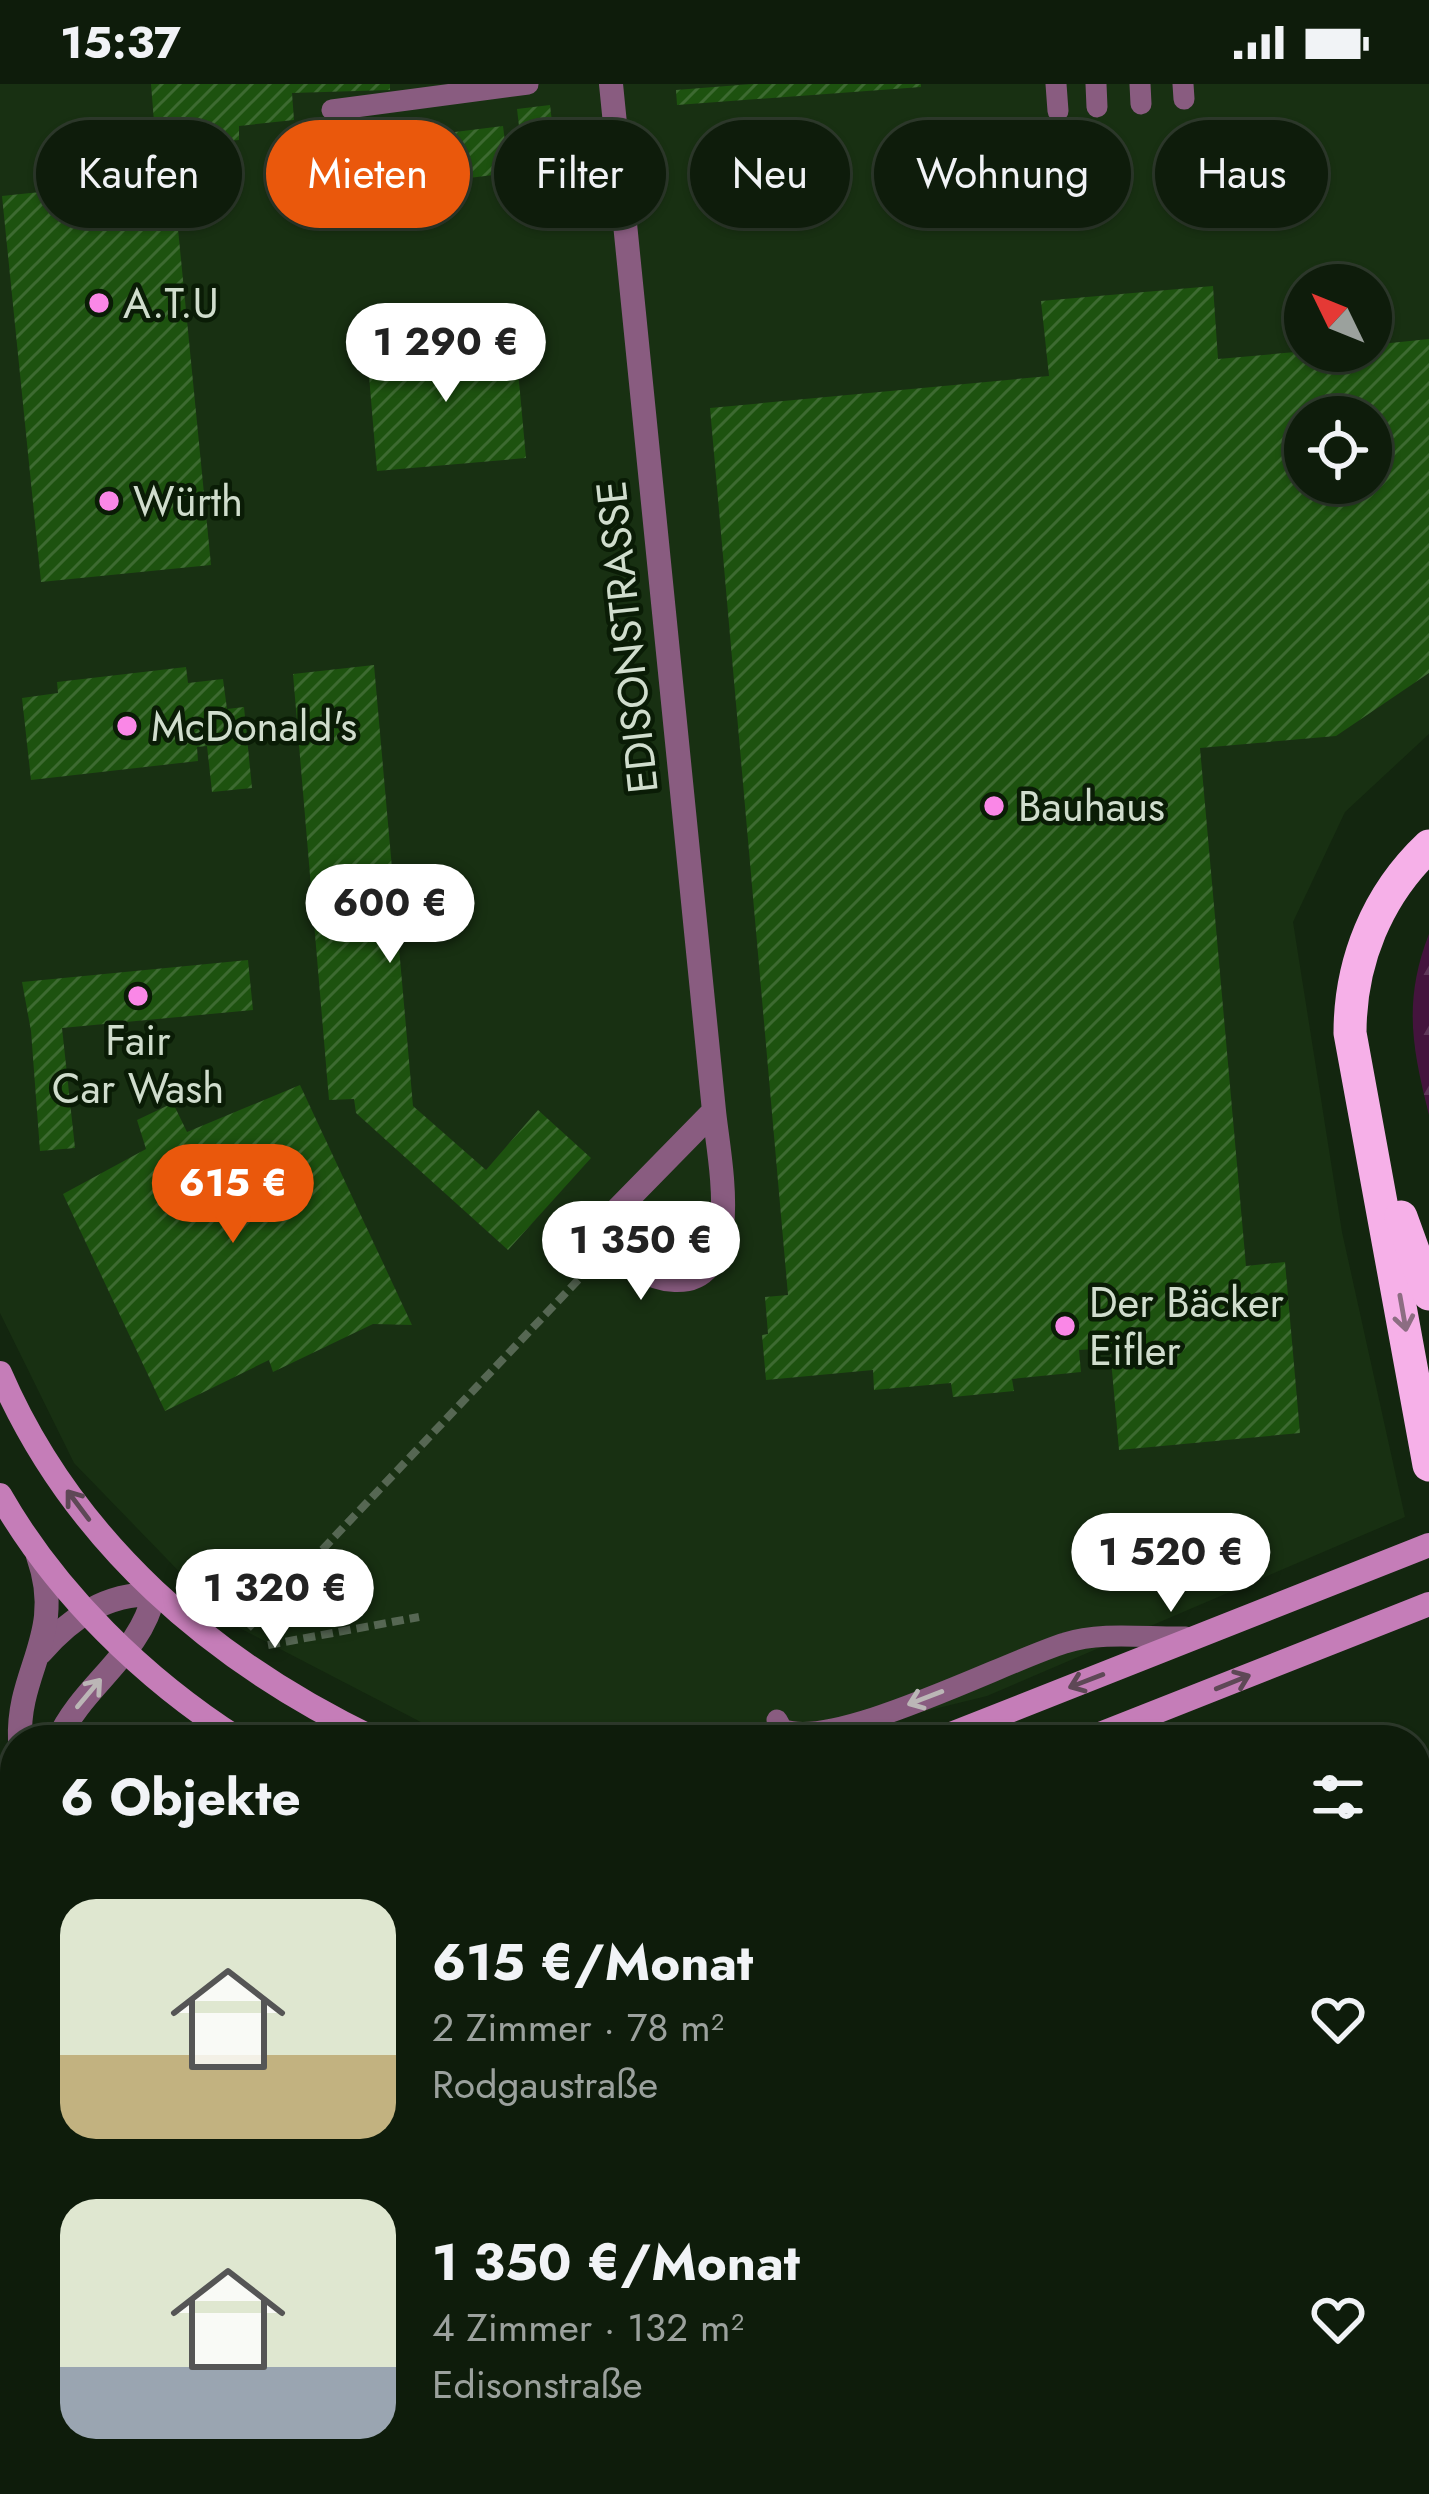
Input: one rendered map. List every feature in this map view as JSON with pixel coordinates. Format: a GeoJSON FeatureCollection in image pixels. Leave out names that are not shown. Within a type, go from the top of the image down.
{"type":"FeatureCollection","features":[{"type":"Feature","properties":{"kind":"highway"},"geometry":{"type":"LineString","coordinates":[[1429,845],[1400,878],[1377,915],[1354,974],[1350,1020],[1354,1068],[1429,1465]]}},
{"type":"Feature","properties":{"kind":"highway"},"geometry":{"type":"LineString","coordinates":[[1429,867],[1385,930],[1366,999],[1369,1051],[1402,1220],[1429,1294]]}},
{"type":"Feature","properties":{"kind":"main road"},"geometry":{"type":"LineString","coordinates":[[0,1373],[48,1465],[94,1527],[154,1594],[225,1653],[308,1707],[346,1725]]}},
{"type":"Feature","properties":{"kind":"main road"},"geometry":{"type":"LineString","coordinates":[[0,1495],[37,1553],[86,1610],[126,1651],[221,1725]]}},
{"type":"Feature","properties":{"kind":"main road"},"geometry":{"type":"LineString","coordinates":[[974,1725],[1429,1545]]}},
{"type":"Feature","properties":{"kind":"main road"},"geometry":{"type":"LineString","coordinates":[[1123,1725],[1429,1604]]}},
{"type":"Feature","properties":{"kind":"street","name":"EDISONSTRASSE"},"geometry":{"type":"LineString","coordinates":[[611,84],[724,1225],[710,1264],[688,1280],[647,1274],[614,1241]]}},
{"type":"Feature","properties":{"kind":"street"},"geometry":{"type":"LineString","coordinates":[[614,1241],[618,1209],[714,1111]]}},
{"type":"Feature","properties":{"kind":"street"},"geometry":{"type":"LineString","coordinates":[[20,1725],[41,1652],[47,1604],[46,1579],[37,1553]]}},
{"type":"Feature","properties":{"kind":"street"},"geometry":{"type":"LineString","coordinates":[[41,1652],[86,1610],[154,1594],[138,1636],[67,1725]]}},
{"type":"Feature","properties":{"kind":"lane"},"geometry":{"type":"LineString","coordinates":[[332,110],[528,84]]}},
{"type":"Feature","properties":{"kind":"lane"},"geometry":{"type":"LineString","coordinates":[[1056,84],[1058,111]]}},
{"type":"Feature","properties":{"kind":"lane"},"geometry":{"type":"LineString","coordinates":[[839,1725],[881,1715],[1082,1639],[1199,1637]]}},
{"type":"Feature","properties":{"kind":"lane"},"geometry":{"type":"LineString","coordinates":[[777,1720],[780,1725]]}},
{"type":"Feature","properties":{"kind":"path"},"geometry":{"type":"LineString","coordinates":[[225,1653],[614,1241]]}},
{"type":"Feature","properties":{"kind":"path"},"geometry":{"type":"LineString","coordinates":[[225,1653],[418,1617]]}},
{"type":"Feature","properties":{"kind":"shaded area"},"geometry":{"type":"Polygon","coordinates":[[[0,84],[1429,84],[1429,734],[1345,812],[1293,922],[1342,1232],[1405,1517],[987,1696],[869,1725],[427,1725],[228,1622],[74,1463],[0,1313],[0,84]]]}},
{"type":"Feature","properties":{"kind":"green space"},"geometry":{"type":"Polygon","coordinates":[[[1429,934],[1429,1115],[1418,1067],[1413,1003],[1429,934]]]}},
{"type":"Feature","properties":{"kind":"building"},"geometry":{"type":"Polygon","coordinates":[[[151,84],[390,84],[390,90],[292,93],[294,120],[242,126],[242,120],[154,120],[151,84]]]}},
{"type":"Feature","properties":{"kind":"building"},"geometry":{"type":"Polygon","coordinates":[[[752,84],[921,87],[677,105],[676,90],[752,84]]]}},
{"type":"Feature","properties":{"kind":"building"},"geometry":{"type":"Polygon","coordinates":[[[550,105],[552,120],[518,120],[517,109],[550,105]]]}},
{"type":"Feature","properties":{"kind":"building"},"geometry":{"type":"Polygon","coordinates":[[[494,127],[494,175],[470,178],[470,130],[494,127]]]}},
{"type":"Feature","properties":{"kind":"building"},"geometry":{"type":"Polygon","coordinates":[[[36,192],[36,228],[178,228],[211,565],[41,582],[2,196],[36,192]]]}},
{"type":"Feature","properties":{"kind":"building"},"geometry":{"type":"Polygon","coordinates":[[[1213,286],[1218,359],[1284,353],[1284,372],[1392,372],[1392,343],[1429,339],[1429,673],[1336,736],[1200,748],[1246,1266],[1285,1262],[1300,1433],[1119,1450],[1110,1348],[1079,1350],[1081,1372],[1012,1379],[1014,1391],[953,1397],[951,1383],[874,1390],[873,1370],[766,1380],[765,1297],[788,1295],[710,408],[1049,376],[1041,301],[1213,286]]]}},
{"type":"Feature","properties":{"kind":"building"},"geometry":{"type":"Polygon","coordinates":[[[515,338],[526,458],[377,471],[367,352],[515,338]]]}},
{"type":"Feature","properties":{"kind":"building"},"geometry":{"type":"Polygon","coordinates":[[[374,665],[413,1106],[486,1170],[538,1110],[591,1158],[508,1250],[356,1113],[354,1099],[329,1100],[293,674],[374,665]]]}},
{"type":"Feature","properties":{"kind":"building","name":"McDonald's"},"geometry":{"type":"Polygon","coordinates":[[[186,667],[188,683],[223,679],[227,709],[244,707],[252,788],[212,792],[207,746],[197,747],[198,761],[31,780],[22,698],[58,693],[57,682],[186,667]]]}},
{"type":"Feature","properties":{"kind":"building","name":"Fair Car Wash"},"geometry":{"type":"Polygon","coordinates":[[[248,960],[253,1010],[62,1028],[75,1148],[40,1151],[31,1031],[22,982],[248,960]]]}},
{"type":"Feature","properties":{"kind":"building"},"geometry":{"type":"Polygon","coordinates":[[[300,1085],[412,1325],[373,1324],[273,1372],[269,1360],[165,1411],[63,1194],[146,1149],[137,1120],[173,1103],[187,1132],[300,1085]]]}},
{"type":"Feature","properties":{"kind":"place","name":"A.T.U"},"geometry":{"type":"Point","coordinates":[99,303]}},
{"type":"Feature","properties":{"kind":"place","name":"Würth"},"geometry":{"type":"Point","coordinates":[109,501]}},
{"type":"Feature","properties":{"kind":"place","name":"McDonald's"},"geometry":{"type":"Point","coordinates":[127,726]}},
{"type":"Feature","properties":{"kind":"place","name":"Bauhaus"},"geometry":{"type":"Point","coordinates":[994,806]}},
{"type":"Feature","properties":{"kind":"place","name":"Fair Car Wash"},"geometry":{"type":"Point","coordinates":[138,996]}},
{"type":"Feature","properties":{"kind":"place","name":"Der Bäcker Eifler"},"geometry":{"type":"Point","coordinates":[1065,1326]}}]}
